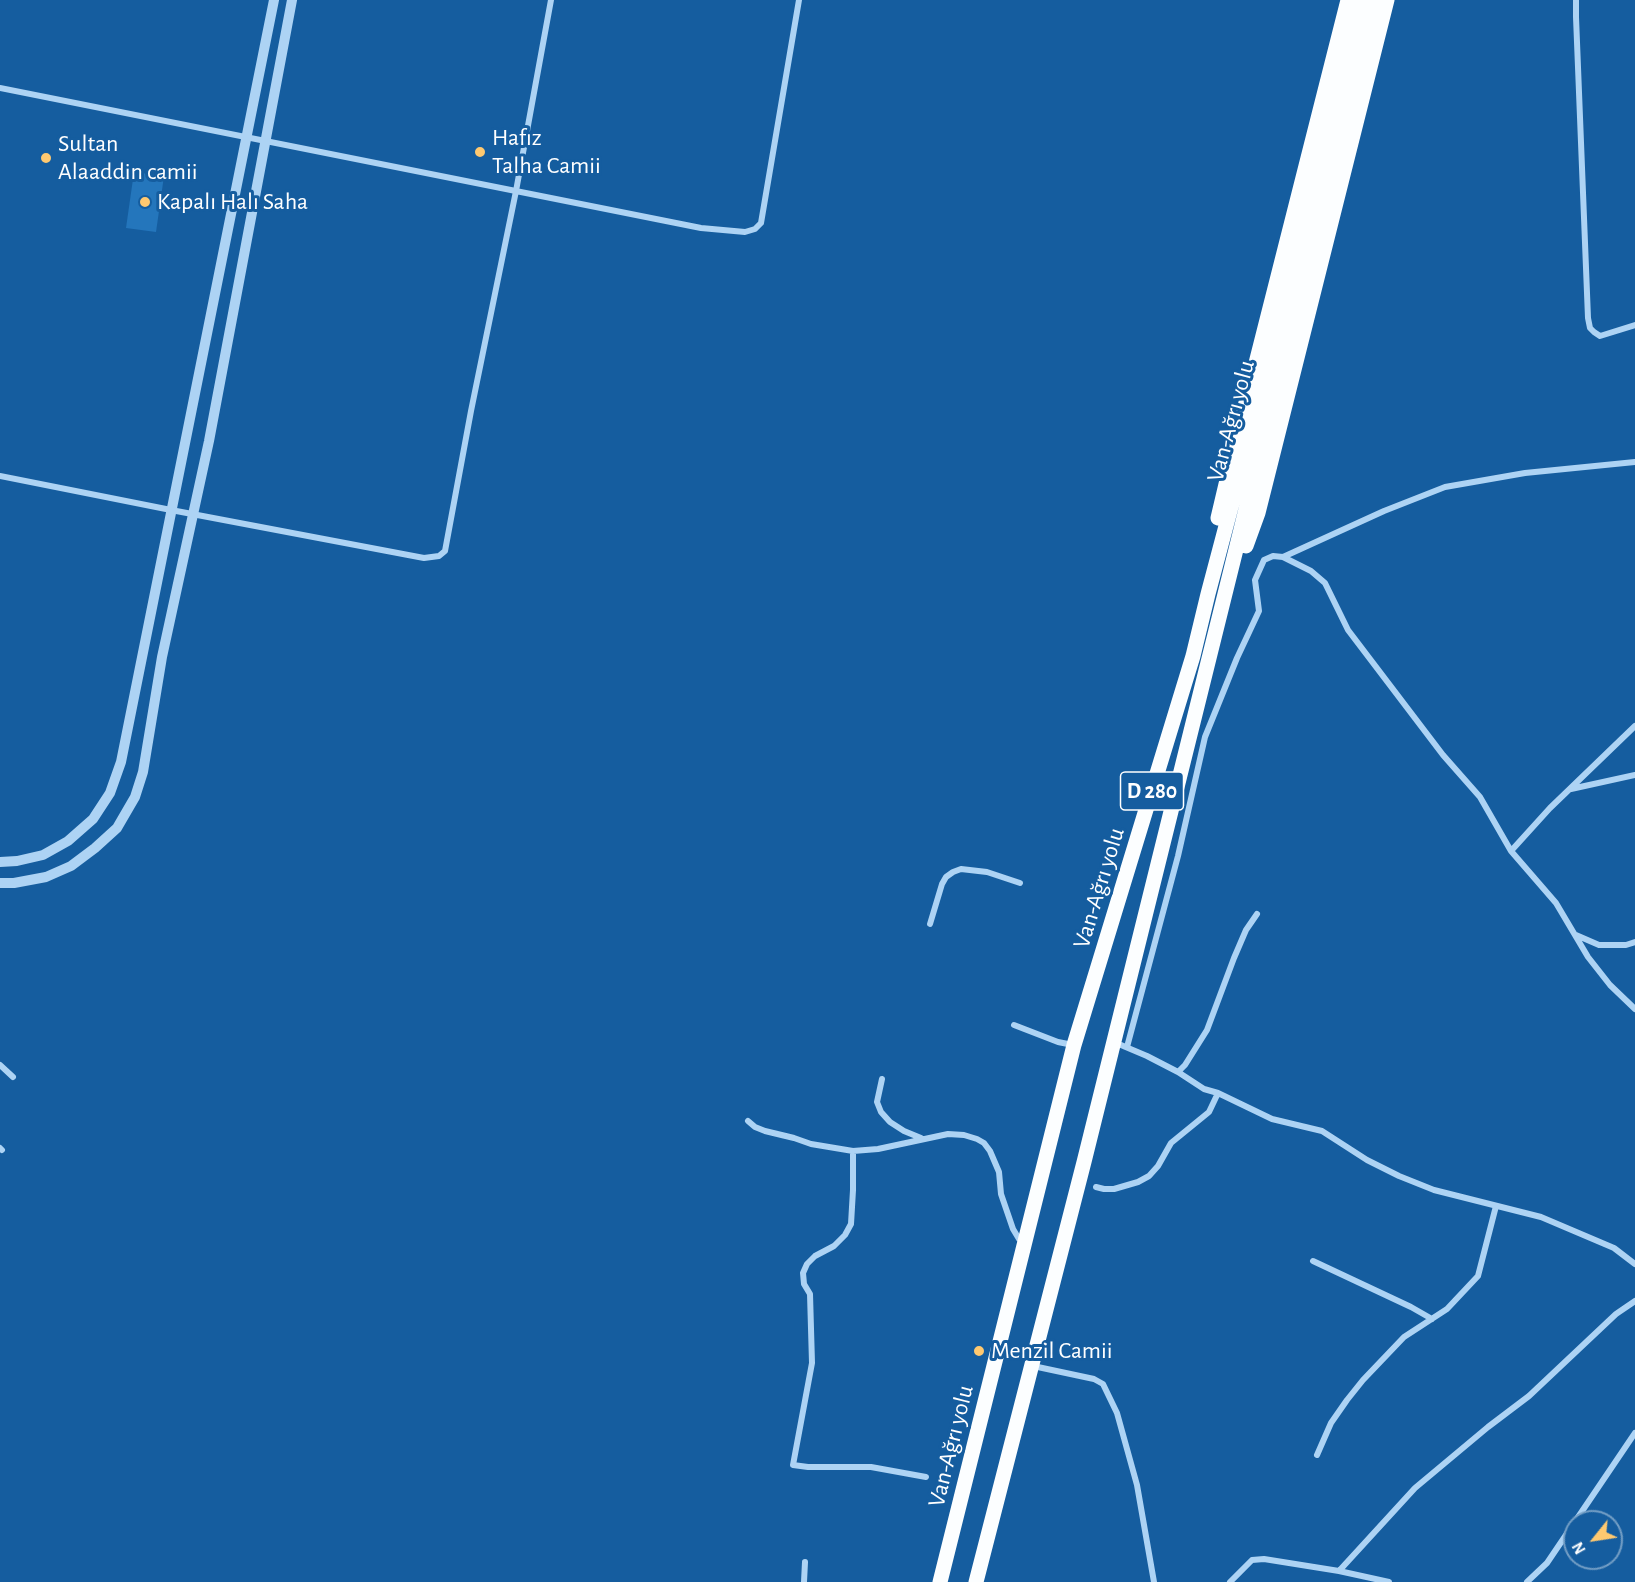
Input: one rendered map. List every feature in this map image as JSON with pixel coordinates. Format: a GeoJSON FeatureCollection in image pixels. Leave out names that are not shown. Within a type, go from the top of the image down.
{"type":"FeatureCollection","features":[{"type":"Feature","properties":{"kind":"highway"},"geometry":{"type":"LineString","coordinates":[[1208,594],[1219,514],[1348,0]]}},
{"type":"Feature","properties":{"kind":"highway","name":"Van-Ağrı yolu"},"geometry":{"type":"LineString","coordinates":[[940,1582],[1074,1046],[1193,656],[1362,0]]}},
{"type":"Feature","properties":{"kind":"highway","name":"D 280"},"geometry":{"type":"LineString","coordinates":[[976,1582],[1032,1366],[1120,1046],[1224,598],[1375,0]]}},
{"type":"Feature","properties":{"kind":"highway"},"geometry":{"type":"LineString","coordinates":[[1224,598],[1239,567],[1258,513],[1387,0]]}},
{"type":"Feature","properties":{"kind":"street"},"geometry":{"type":"LineString","coordinates":[[0,862],[43,855],[68,841],[93,819],[110,793],[122,762],[274,0]]}},
{"type":"Feature","properties":{"kind":"street"},"geometry":{"type":"LineString","coordinates":[[0,883],[14,883],[46,877],[71,866],[95,849],[117,828],[135,797],[143,772],[162,657],[209,441],[292,0]]}},
{"type":"Feature","properties":{"kind":"street"},"geometry":{"type":"LineString","coordinates":[[0,476],[424,558],[439,556],[445,551],[551,0]]}},
{"type":"Feature","properties":{"kind":"street"},"geometry":{"type":"LineString","coordinates":[[0,88],[700,228],[745,232],[755,229],[761,223],[799,0]]}},
{"type":"Feature","properties":{"kind":"street"},"geometry":{"type":"LineString","coordinates":[[1576,0],[1588,318],[1590,328],[1600,336],[1635,325]]}},
{"type":"Feature","properties":{"kind":"street"},"geometry":{"type":"LineString","coordinates":[[1283,557],[1384,511],[1445,487],[1525,474],[1635,462]]}},
{"type":"Feature","properties":{"kind":"street"},"geometry":{"type":"LineString","coordinates":[[1635,1009],[1610,985],[1588,957],[1556,903],[1511,851],[1480,797],[1443,755],[1348,630],[1325,583],[1311,571],[1283,557],[1273,556],[1264,560],[1255,580],[1259,611],[1205,737],[1178,856],[1120,1046],[1178,1072],[1204,1089],[1218,1093],[1272,1119],[1322,1131],[1367,1160],[1399,1176],[1434,1190],[1541,1217],[1614,1248],[1635,1263]]}},
{"type":"Feature","properties":{"kind":"street"},"geometry":{"type":"LineString","coordinates":[[1511,851],[1550,808],[1635,726]]}},
{"type":"Feature","properties":{"kind":"street"},"geometry":{"type":"LineString","coordinates":[[1570,790],[1635,775]]}},
{"type":"Feature","properties":{"kind":"street"},"geometry":{"type":"LineString","coordinates":[[930,924],[942,884],[953,872],[961,869],[987,872],[1020,883]]}},
{"type":"Feature","properties":{"kind":"street"},"geometry":{"type":"LineString","coordinates":[[1178,1072],[1207,1030],[1246,930],[1257,914]]}},
{"type":"Feature","properties":{"kind":"street"},"geometry":{"type":"LineString","coordinates":[[1575,935],[1599,945],[1626,945],[1635,942]]}},
{"type":"Feature","properties":{"kind":"street"},"geometry":{"type":"LineString","coordinates":[[1014,1025],[1074,1046]]}},
{"type":"Feature","properties":{"kind":"street"},"geometry":{"type":"LineString","coordinates":[[0,1065],[13,1077]]}},
{"type":"Feature","properties":{"kind":"street"},"geometry":{"type":"LineString","coordinates":[[882,1079],[877,1102],[881,1112],[903,1131],[924,1139]]}},
{"type":"Feature","properties":{"kind":"street"},"geometry":{"type":"LineString","coordinates":[[1096,1187],[1104,1190],[1114,1189],[1149,1176],[1158,1166],[1171,1143],[1209,1112],[1218,1093]]}},
{"type":"Feature","properties":{"kind":"street"},"geometry":{"type":"LineString","coordinates":[[748,1121],[765,1131],[811,1144],[853,1151],[878,1149],[948,1134],[977,1139],[984,1143],[990,1151],[999,1172],[1001,1194],[1013,1229],[1024,1244]]}},
{"type":"Feature","properties":{"kind":"street"},"geometry":{"type":"LineString","coordinates":[[853,1151],[854,1190],[851,1224],[846,1235],[834,1246],[815,1256],[807,1264],[803,1273],[804,1284],[810,1294],[812,1363],[793,1465],[871,1467],[926,1477]]}},
{"type":"Feature","properties":{"kind":"street"},"geometry":{"type":"LineString","coordinates":[[1317,1455],[1331,1423],[1363,1380],[1404,1337],[1447,1309],[1479,1276],[1496,1206]]}},
{"type":"Feature","properties":{"kind":"street"},"geometry":{"type":"LineString","coordinates":[[1313,1261],[1432,1319]]}},
{"type":"Feature","properties":{"kind":"street"},"geometry":{"type":"LineString","coordinates":[[1339,1571],[1415,1488],[1529,1396],[1616,1314],[1635,1301]]}},
{"type":"Feature","properties":{"kind":"street"},"geometry":{"type":"LineString","coordinates":[[1032,1366],[1094,1379],[1103,1384],[1117,1413],[1137,1485],[1154,1582]]}},
{"type":"Feature","properties":{"kind":"street"},"geometry":{"type":"LineString","coordinates":[[1527,1582],[1546,1563],[1635,1432]]}},
{"type":"Feature","properties":{"kind":"street"},"geometry":{"type":"LineString","coordinates":[[1230,1582],[1252,1560],[1264,1559],[1389,1582]]}},
{"type":"Feature","properties":{"kind":"street"},"geometry":{"type":"LineString","coordinates":[[804,1582],[806,1562]]}},
{"type":"Feature","properties":{"kind":"shaded area","name":"Kapalı Halı Saha"},"geometry":{"type":"Polygon","coordinates":[[[134,172],[164,176],[156,232],[126,228],[134,172]]]}},
{"type":"Feature","properties":{"kind":"place","name":"Hafız Talha Camii"},"geometry":{"type":"Point","coordinates":[480,152]}},
{"type":"Feature","properties":{"kind":"place","name":"Sultan Alaaddin camii"},"geometry":{"type":"Point","coordinates":[46,158]}},
{"type":"Feature","properties":{"kind":"place","name":"Kapalı Halı Saha"},"geometry":{"type":"Point","coordinates":[145,202]}},
{"type":"Feature","properties":{"kind":"place","name":"Menzil Camii"},"geometry":{"type":"Point","coordinates":[979,1351]}}]}
